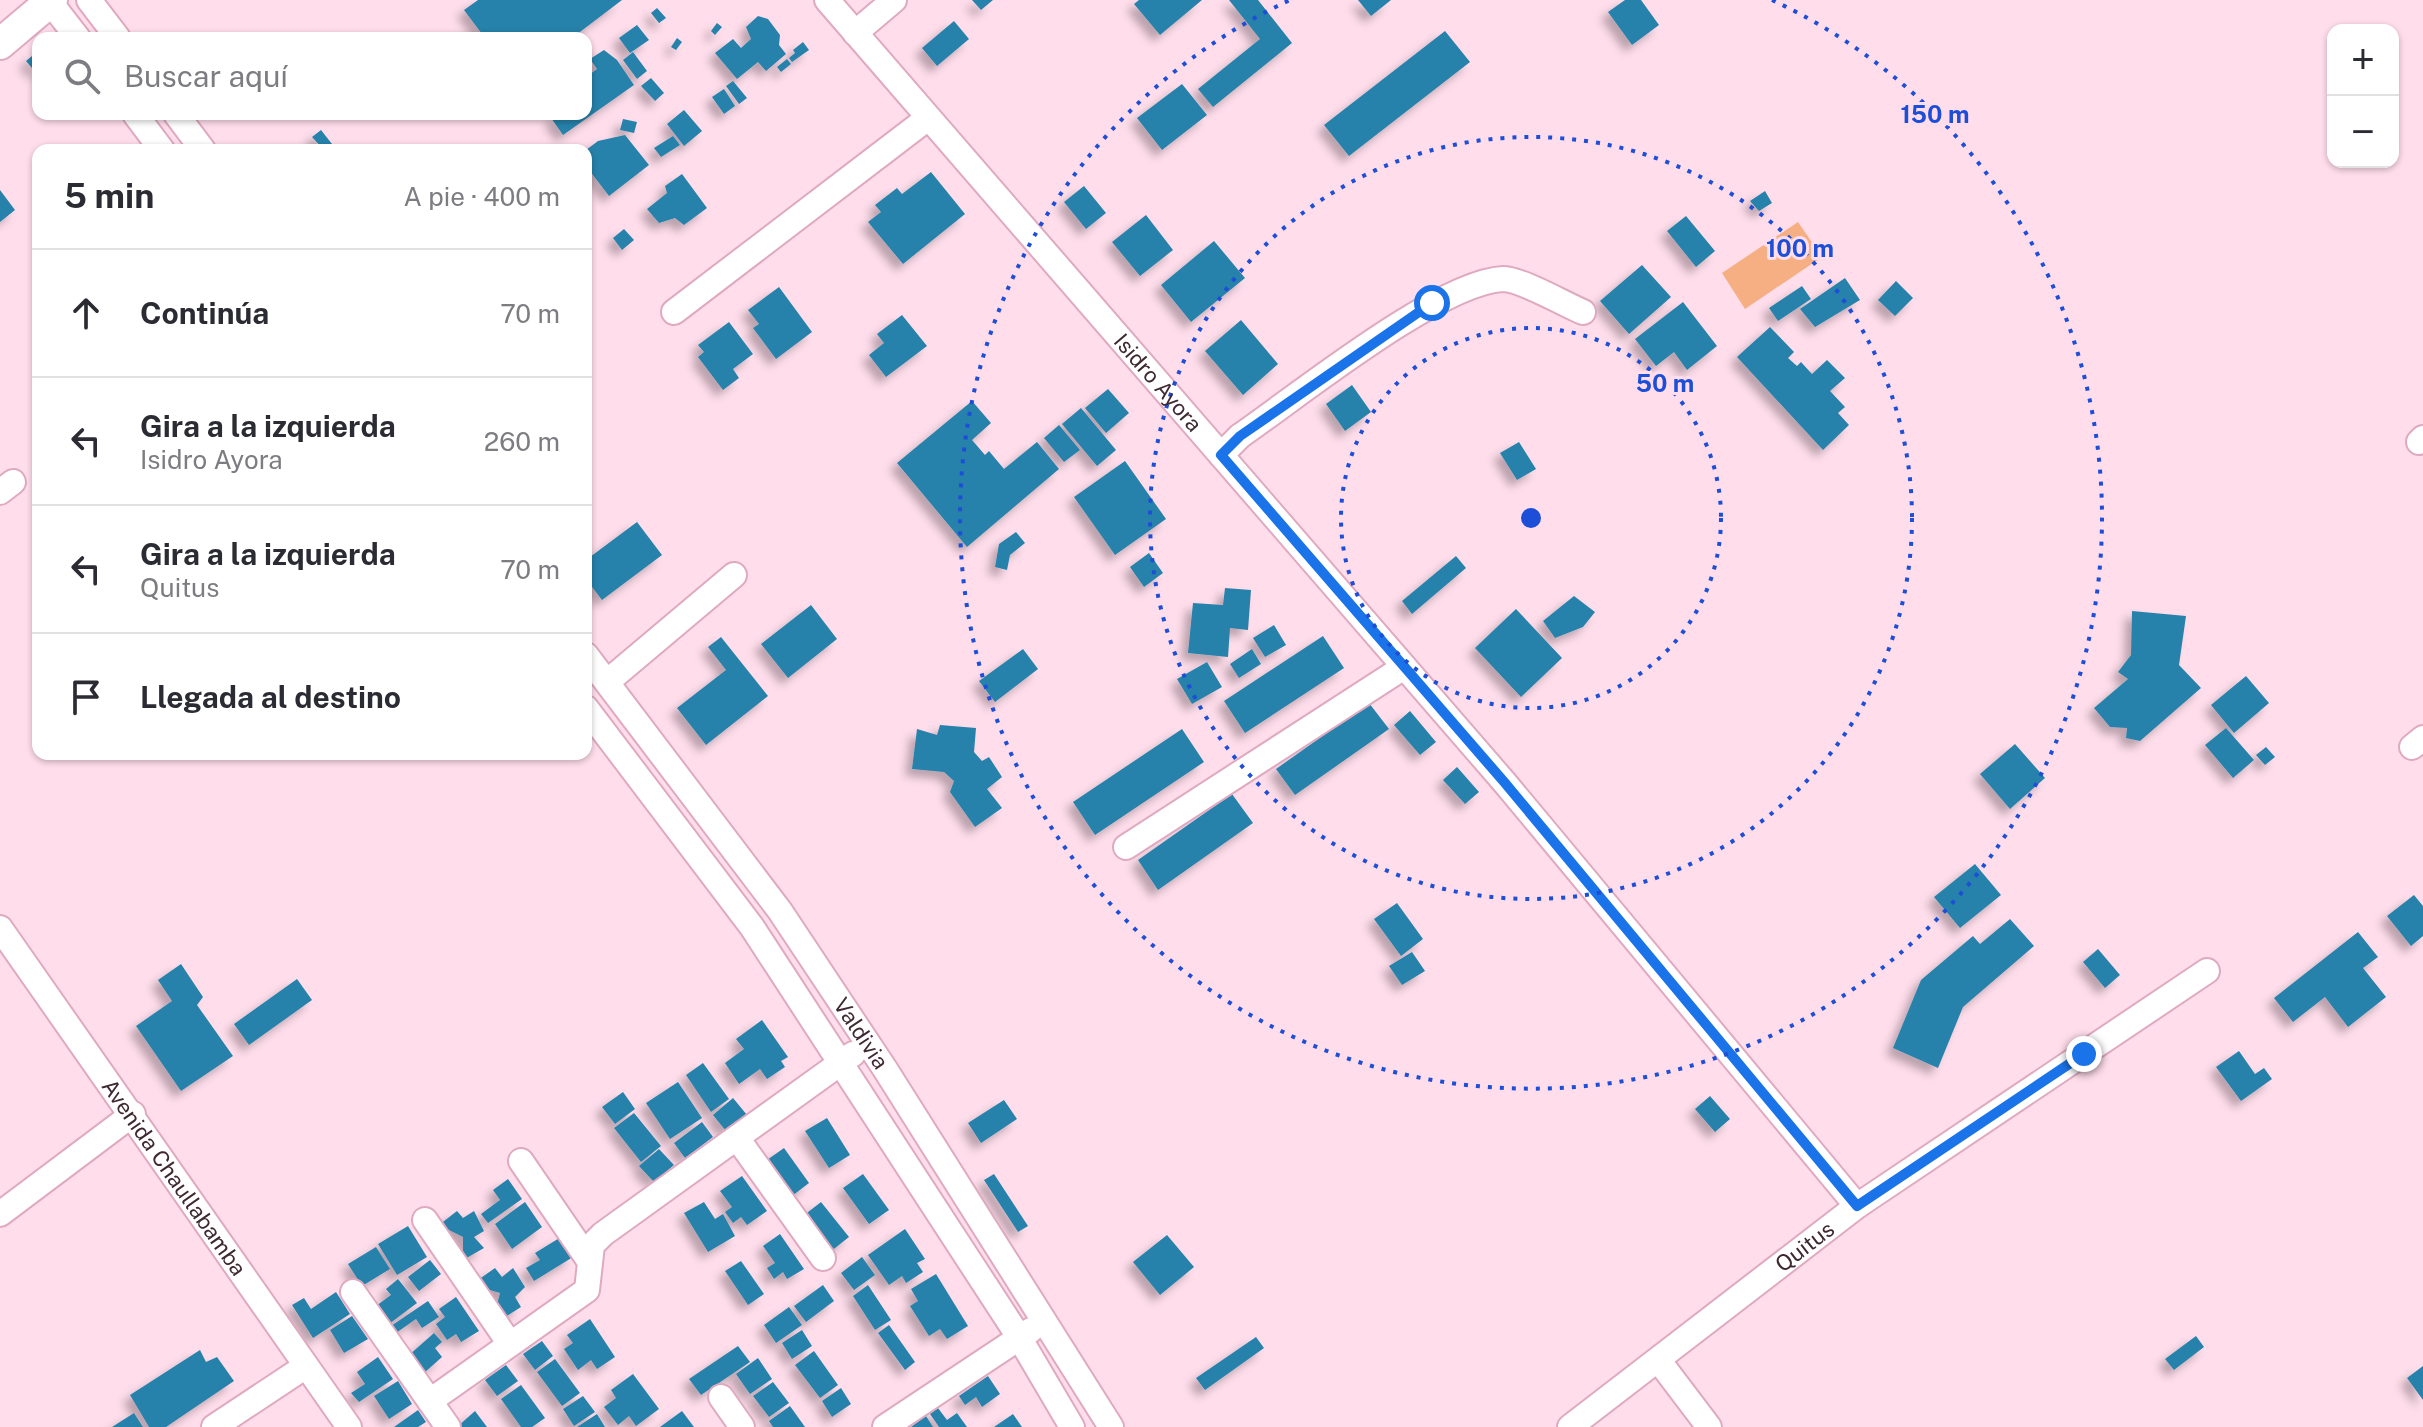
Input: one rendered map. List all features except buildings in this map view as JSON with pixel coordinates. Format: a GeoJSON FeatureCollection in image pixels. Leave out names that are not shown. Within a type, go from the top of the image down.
{"type":"FeatureCollection","features":[{"type":"Feature","properties":{"kind":"street"},"geometry":{"type":"LineString","coordinates":[[89,0],[113,32]]}},
{"type":"Feature","properties":{"kind":"street","name":"Isidro Ayora"},"geometry":{"type":"LineString","coordinates":[[827,0],[1404,667],[1857,1206]]}},
{"type":"Feature","properties":{"kind":"street"},"geometry":{"type":"LineString","coordinates":[[855,33],[894,0]]}},
{"type":"Feature","properties":{"kind":"street"},"geometry":{"type":"LineString","coordinates":[[0,44],[51,1],[74,32]]}},
{"type":"Feature","properties":{"kind":"street"},"geometry":{"type":"LineString","coordinates":[[674,312],[928,118]]}},
{"type":"Feature","properties":{"kind":"street"},"geometry":{"type":"LineString","coordinates":[[140,120],[158,144]]}},
{"type":"Feature","properties":{"kind":"street"},"geometry":{"type":"LineString","coordinates":[[180,120],[198,144]]}},
{"type":"Feature","properties":{"kind":"street"},"geometry":{"type":"LineString","coordinates":[[1221,455],[1240,436],[1432,303],[1473,284],[1506,279],[1583,312]]}},
{"type":"Feature","properties":{"kind":"street"},"geometry":{"type":"LineString","coordinates":[[607,682],[734,575]]}},
{"type":"Feature","properties":{"kind":"street","name":"Valdivia"},"geometry":{"type":"LineString","coordinates":[[592,663],[780,911],[1047,1321],[1111,1427]]}},
{"type":"Feature","properties":{"kind":"street"},"geometry":{"type":"LineString","coordinates":[[1126,847],[1404,667]]}},
{"type":"Feature","properties":{"kind":"street","name":"Valdivia"},"geometry":{"type":"LineString","coordinates":[[592,716],[752,927],[1019,1337],[1072,1427]]}},
{"type":"Feature","properties":{"kind":"street","name":"Avenida Chaullabamba"},"geometry":{"type":"LineString","coordinates":[[0,928],[349,1427]]}},
{"type":"Feature","properties":{"kind":"street","name":"Quitus"},"geometry":{"type":"LineString","coordinates":[[1570,1427],[1857,1206],[2207,971]]}},
{"type":"Feature","properties":{"kind":"street"},"geometry":{"type":"LineString","coordinates":[[430,1401],[587,1290],[588,1259],[592,1245],[603,1234],[868,1043]]}},
{"type":"Feature","properties":{"kind":"street"},"geometry":{"type":"LineString","coordinates":[[0,1214],[133,1114]]}},
{"type":"Feature","properties":{"kind":"street"},"geometry":{"type":"LineString","coordinates":[[737,1138],[823,1258]]}},
{"type":"Feature","properties":{"kind":"street"},"geometry":{"type":"LineString","coordinates":[[521,1161],[588,1259]]}},
{"type":"Feature","properties":{"kind":"street"},"geometry":{"type":"LineString","coordinates":[[425,1220],[510,1344]]}},
{"type":"Feature","properties":{"kind":"street"},"geometry":{"type":"LineString","coordinates":[[353,1292],[448,1427]]}},
{"type":"Feature","properties":{"kind":"street"},"geometry":{"type":"LineString","coordinates":[[885,1427],[1047,1321]]}},
{"type":"Feature","properties":{"kind":"street"},"geometry":{"type":"LineString","coordinates":[[1659,1361],[1709,1427]]}},
{"type":"Feature","properties":{"kind":"street"},"geometry":{"type":"LineString","coordinates":[[225,1424],[306,1366]]}},
{"type":"Feature","properties":{"kind":"street"},"geometry":{"type":"LineString","coordinates":[[721,1397],[742,1427]]}},
{"type":"Feature","properties":{"kind":"shaded area"},"geometry":{"type":"Polygon","coordinates":[[[1798,222],[1822,257],[1745,309],[1722,273],[1798,222]]]}},
{"type":"Feature","properties":{"kind":"route"},"geometry":{"type":"LineString","coordinates":[[1432,303],[1240,436],[1221,455],[1505,783],[1857,1206],[2084,1054]]}}]}
